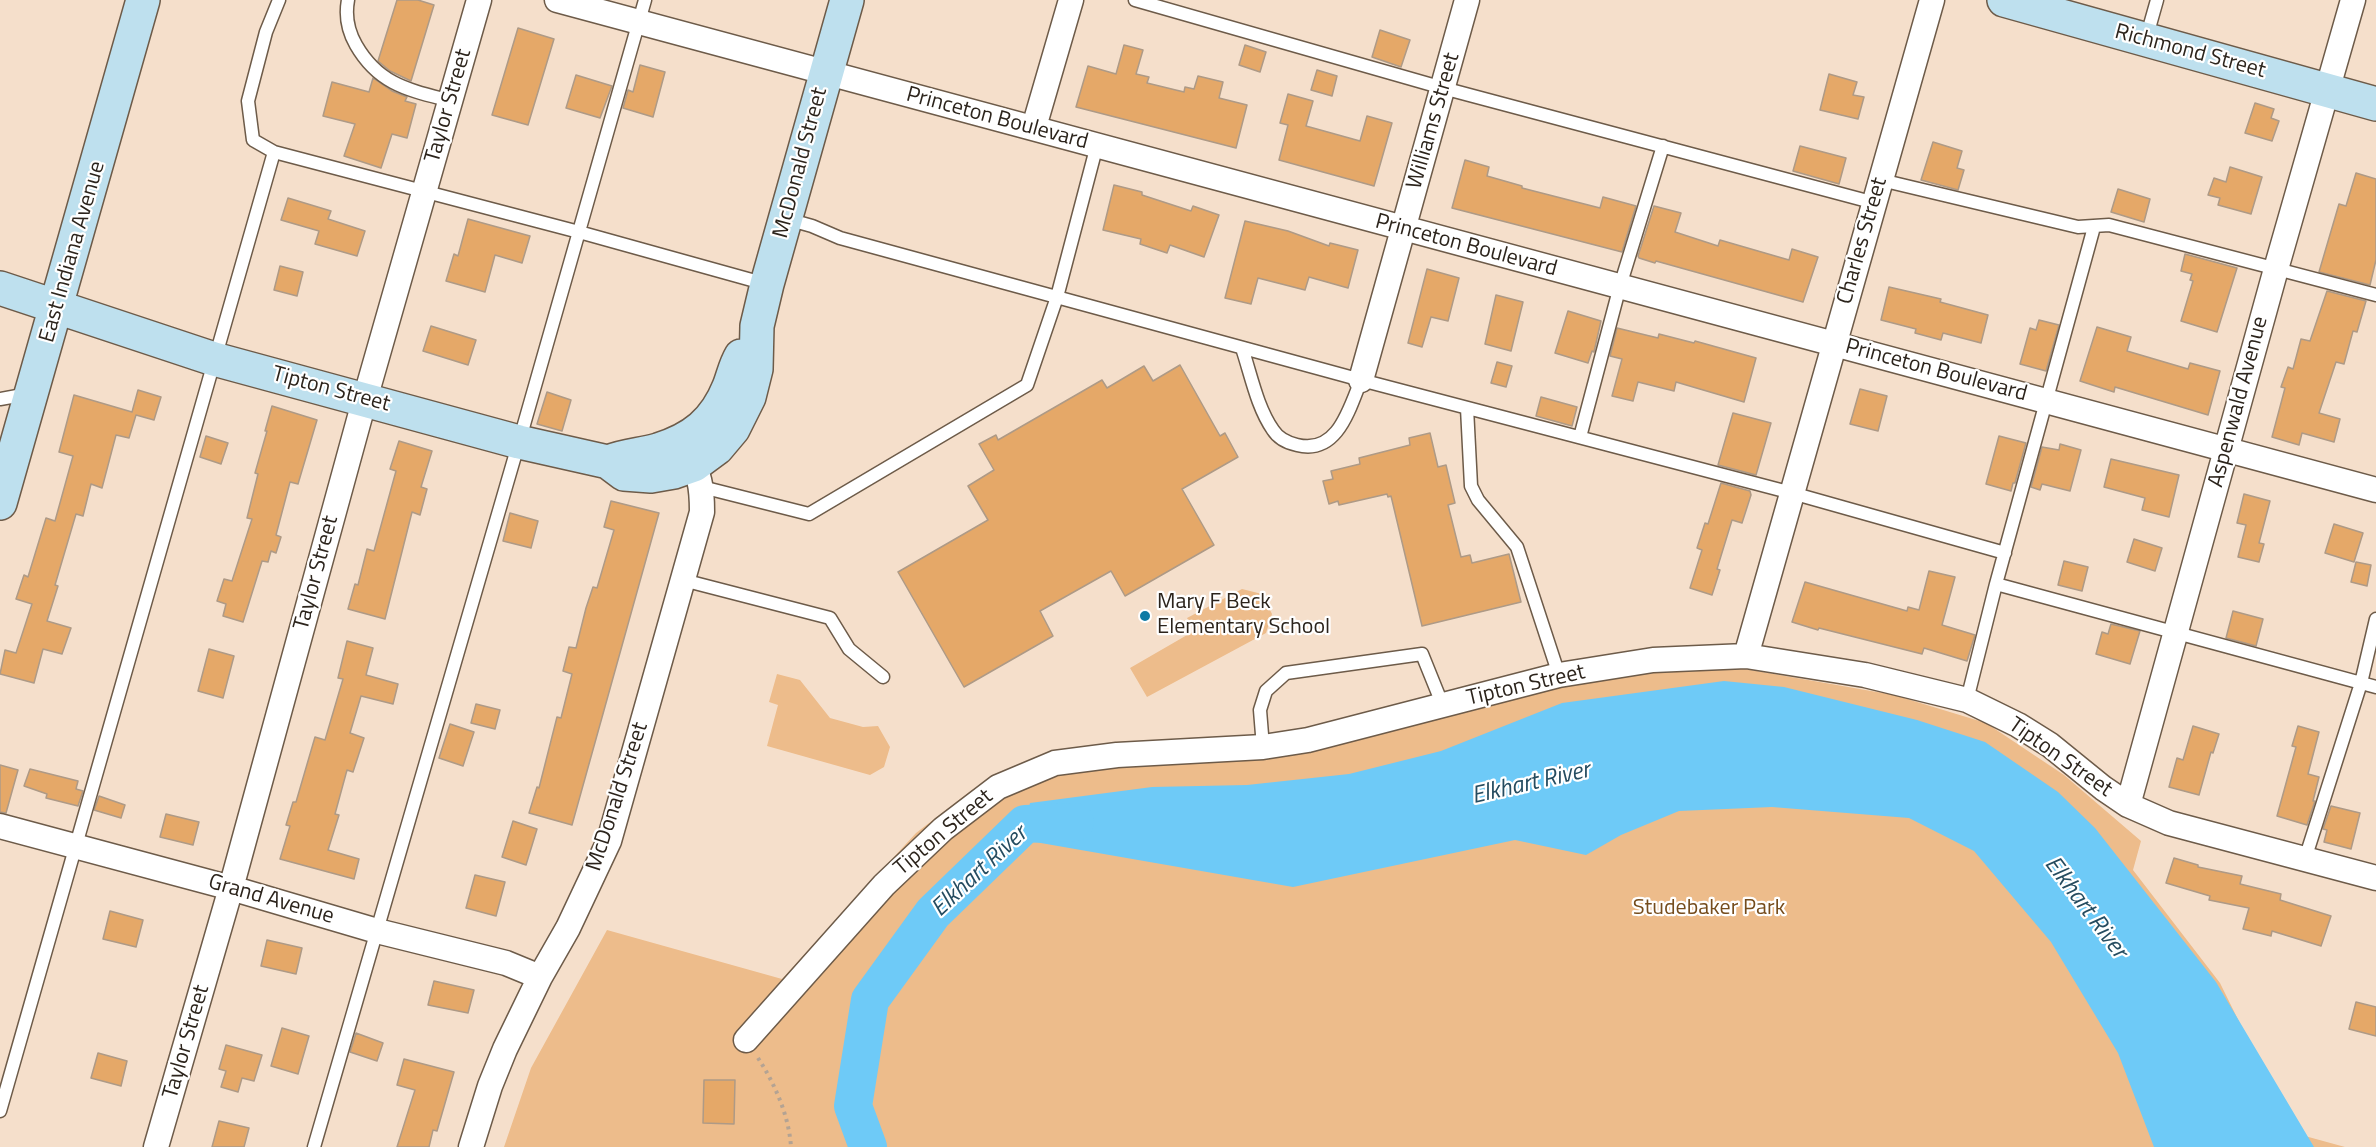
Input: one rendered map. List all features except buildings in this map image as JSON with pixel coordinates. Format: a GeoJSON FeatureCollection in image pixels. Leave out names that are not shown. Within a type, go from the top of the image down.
{"type":"FeatureCollection","features":[{"type":"Feature","properties":{"kind":"street","name":"East Indiana Avenue"},"geometry":{"type":"LineString","coordinates":[[0,503],[143,0]]}},
{"type":"Feature","properties":{"kind":"street","name":"Taylor Street"},"geometry":{"type":"LineString","coordinates":[[156,1147],[231,888],[365,400],[479,0]]}},
{"type":"Feature","properties":{"kind":"street","name":"Princeton Boulevard"},"geometry":{"type":"LineString","coordinates":[[557,0],[641,11],[826,73],[2376,490]]}},
{"type":"Feature","properties":{"kind":"street","name":"McDonald Street"},"geometry":{"type":"LineString","coordinates":[[471,1147],[490,1086],[540,977],[568,928],[609,841],[702,512],[692,465],[717,448],[733,429],[748,398],[756,369],[757,326],[767,284],[847,0]]}},
{"type":"Feature","properties":{"kind":"street"},"geometry":{"type":"LineString","coordinates":[[1034,128],[1071,0]]}},
{"type":"Feature","properties":{"kind":"street","name":"Williams Street"},"geometry":{"type":"LineString","coordinates":[[1361,380],[1467,0]]}},
{"type":"Feature","properties":{"kind":"street","name":"Charles Street"},"geometry":{"type":"LineString","coordinates":[[1746,656],[1932,0]]}},
{"type":"Feature","properties":{"kind":"street","name":"Richmond Street"},"geometry":{"type":"LineString","coordinates":[[2004,0],[2376,104]]}},
{"type":"Feature","properties":{"kind":"street","name":"Aspenwald Avenue"},"geometry":{"type":"LineString","coordinates":[[2128,805],[2353,0]]}},
{"type":"Feature","properties":{"kind":"street","name":"Tipton Street"},"geometry":{"type":"LineString","coordinates":[[0,288],[214,359],[519,442],[608,462],[624,474],[651,476],[674,472],[692,465]]}},
{"type":"Feature","properties":{"kind":"street","name":"Tipton Street"},"geometry":{"type":"LineString","coordinates":[[746,1040],[884,885],[943,829],[998,787],[1055,763],[1116,755],[1263,747],[1308,740],[1559,675],[1653,660],[1746,656],[1865,675],[1967,700],[2018,725],[2049,745],[2128,805],[2169,823],[2376,878]]}},
{"type":"Feature","properties":{"kind":"street","name":"Grand Avenue"},"geometry":{"type":"LineString","coordinates":[[0,826],[231,888],[377,931],[506,963],[540,977]]}},
{"type":"Feature","properties":{"kind":"lane"},"geometry":{"type":"LineString","coordinates":[[279,0],[266,32],[248,101],[253,140],[274,152],[767,284]]}},
{"type":"Feature","properties":{"kind":"lane"},"geometry":{"type":"LineString","coordinates":[[348,0],[347,17],[352,38],[376,72],[395,83],[451,101]]}},
{"type":"Feature","properties":{"kind":"lane"},"geometry":{"type":"LineString","coordinates":[[1135,0],[1443,88],[1875,203]]}},
{"type":"Feature","properties":{"kind":"lane"},"geometry":{"type":"LineString","coordinates":[[2146,40],[2157,0]]}},
{"type":"Feature","properties":{"kind":"lane"},"geometry":{"type":"LineString","coordinates":[[314,1147],[519,442],[641,11]]}},
{"type":"Feature","properties":{"kind":"lane"},"geometry":{"type":"LineString","coordinates":[[692,465],[809,514],[1027,385],[1057,297],[1097,145]]}},
{"type":"Feature","properties":{"kind":"lane"},"geometry":{"type":"LineString","coordinates":[[1580,437],[1620,286],[1663,146]]}},
{"type":"Feature","properties":{"kind":"lane"},"geometry":{"type":"LineString","coordinates":[[0,1111],[274,152]]}},
{"type":"Feature","properties":{"kind":"lane"},"geometry":{"type":"LineString","coordinates":[[1881,180],[2078,227],[2109,225],[2376,296]]}},
{"type":"Feature","properties":{"kind":"lane"},"geometry":{"type":"LineString","coordinates":[[786,219],[812,226],[840,238],[1361,380],[1792,493],[2005,553]]}},
{"type":"Feature","properties":{"kind":"lane"},"geometry":{"type":"LineString","coordinates":[[1967,700],[1996,584],[2094,227]]}},
{"type":"Feature","properties":{"kind":"lane"},"geometry":{"type":"LineString","coordinates":[[1242,348],[1257,395],[1274,432],[1288,443],[1307,447],[1332,439],[1346,417],[1361,380]]}},
{"type":"Feature","properties":{"kind":"lane"},"geometry":{"type":"LineString","coordinates":[[0,399],[32,393]]}},
{"type":"Feature","properties":{"kind":"lane"},"geometry":{"type":"LineString","coordinates":[[1467,408],[1471,486],[1478,500],[1517,547],[1559,675]]}},
{"type":"Feature","properties":{"kind":"lane"},"geometry":{"type":"LineString","coordinates":[[683,580],[830,618],[849,649],[883,677]]}},
{"type":"Feature","properties":{"kind":"lane"},"geometry":{"type":"LineString","coordinates":[[1996,584],[2376,687]]}},
{"type":"Feature","properties":{"kind":"lane"},"geometry":{"type":"LineString","coordinates":[[2305,859],[2361,683],[2376,619]]}},
{"type":"Feature","properties":{"kind":"lane"},"geometry":{"type":"LineString","coordinates":[[1263,747],[1260,710],[1266,691],[1286,673],[1422,654],[1443,706]]}},
{"type":"Feature","properties":{"kind":"path"},"geometry":{"type":"LineString","coordinates":[[746,1040],[767,1072],[787,1117],[791,1147]]}},
{"type":"Feature","properties":{"kind":"green space"},"geometry":{"type":"Polygon","coordinates":[[[1242,589],[1262,594],[1272,614],[1266,633],[1147,697],[1130,668],[1194,631],[1187,618],[1242,589]]]}},
{"type":"Feature","properties":{"kind":"green space","name":"Studebaker Park"},"geometry":{"type":"Polygon","coordinates":[[[1745,669],[1894,695],[1986,723],[2064,775],[2141,841],[2133,870],[2220,983],[2294,1133],[2345,1147],[504,1147],[531,1068],[607,930],[782,979],[916,833],[972,790],[1036,757],[1115,742],[1225,738],[1228,757],[1550,688],[1656,671],[1745,669]]]}},
{"type":"Feature","properties":{"kind":"green space"},"geometry":{"type":"Polygon","coordinates":[[[777,674],[800,680],[830,718],[863,727],[878,726],[890,747],[884,767],[870,775],[767,746],[778,705],[769,702],[777,674]]]}},
{"type":"Feature","properties":{"kind":"water"},"geometry":{"type":"Polygon","coordinates":[[[1724,681],[1784,687],[1917,720],[1985,742],[2058,792],[2095,828],[2216,982],[2314,1147],[2154,1147],[2118,1053],[2051,942],[1974,851],[1909,818],[1772,807],[1679,811],[1621,835],[1586,855],[1515,840],[1293,887],[1035,842],[1025,824],[1030,803],[1152,787],[1247,785],[1349,774],[1441,751],[1562,703],[1724,681]]]}},
{"type":"Feature","properties":{"kind":"waterway","name":"Elkhart River"},"geometry":{"type":"LineString","coordinates":[[868,1147],[853,1106],[870,1000],[933,913],[1025,824],[1075,822]]}},
{"type":"Feature","properties":{"kind":"place","name":"Mary F Beck Elementary School"},"geometry":{"type":"Point","coordinates":[1145,616]}}]}
